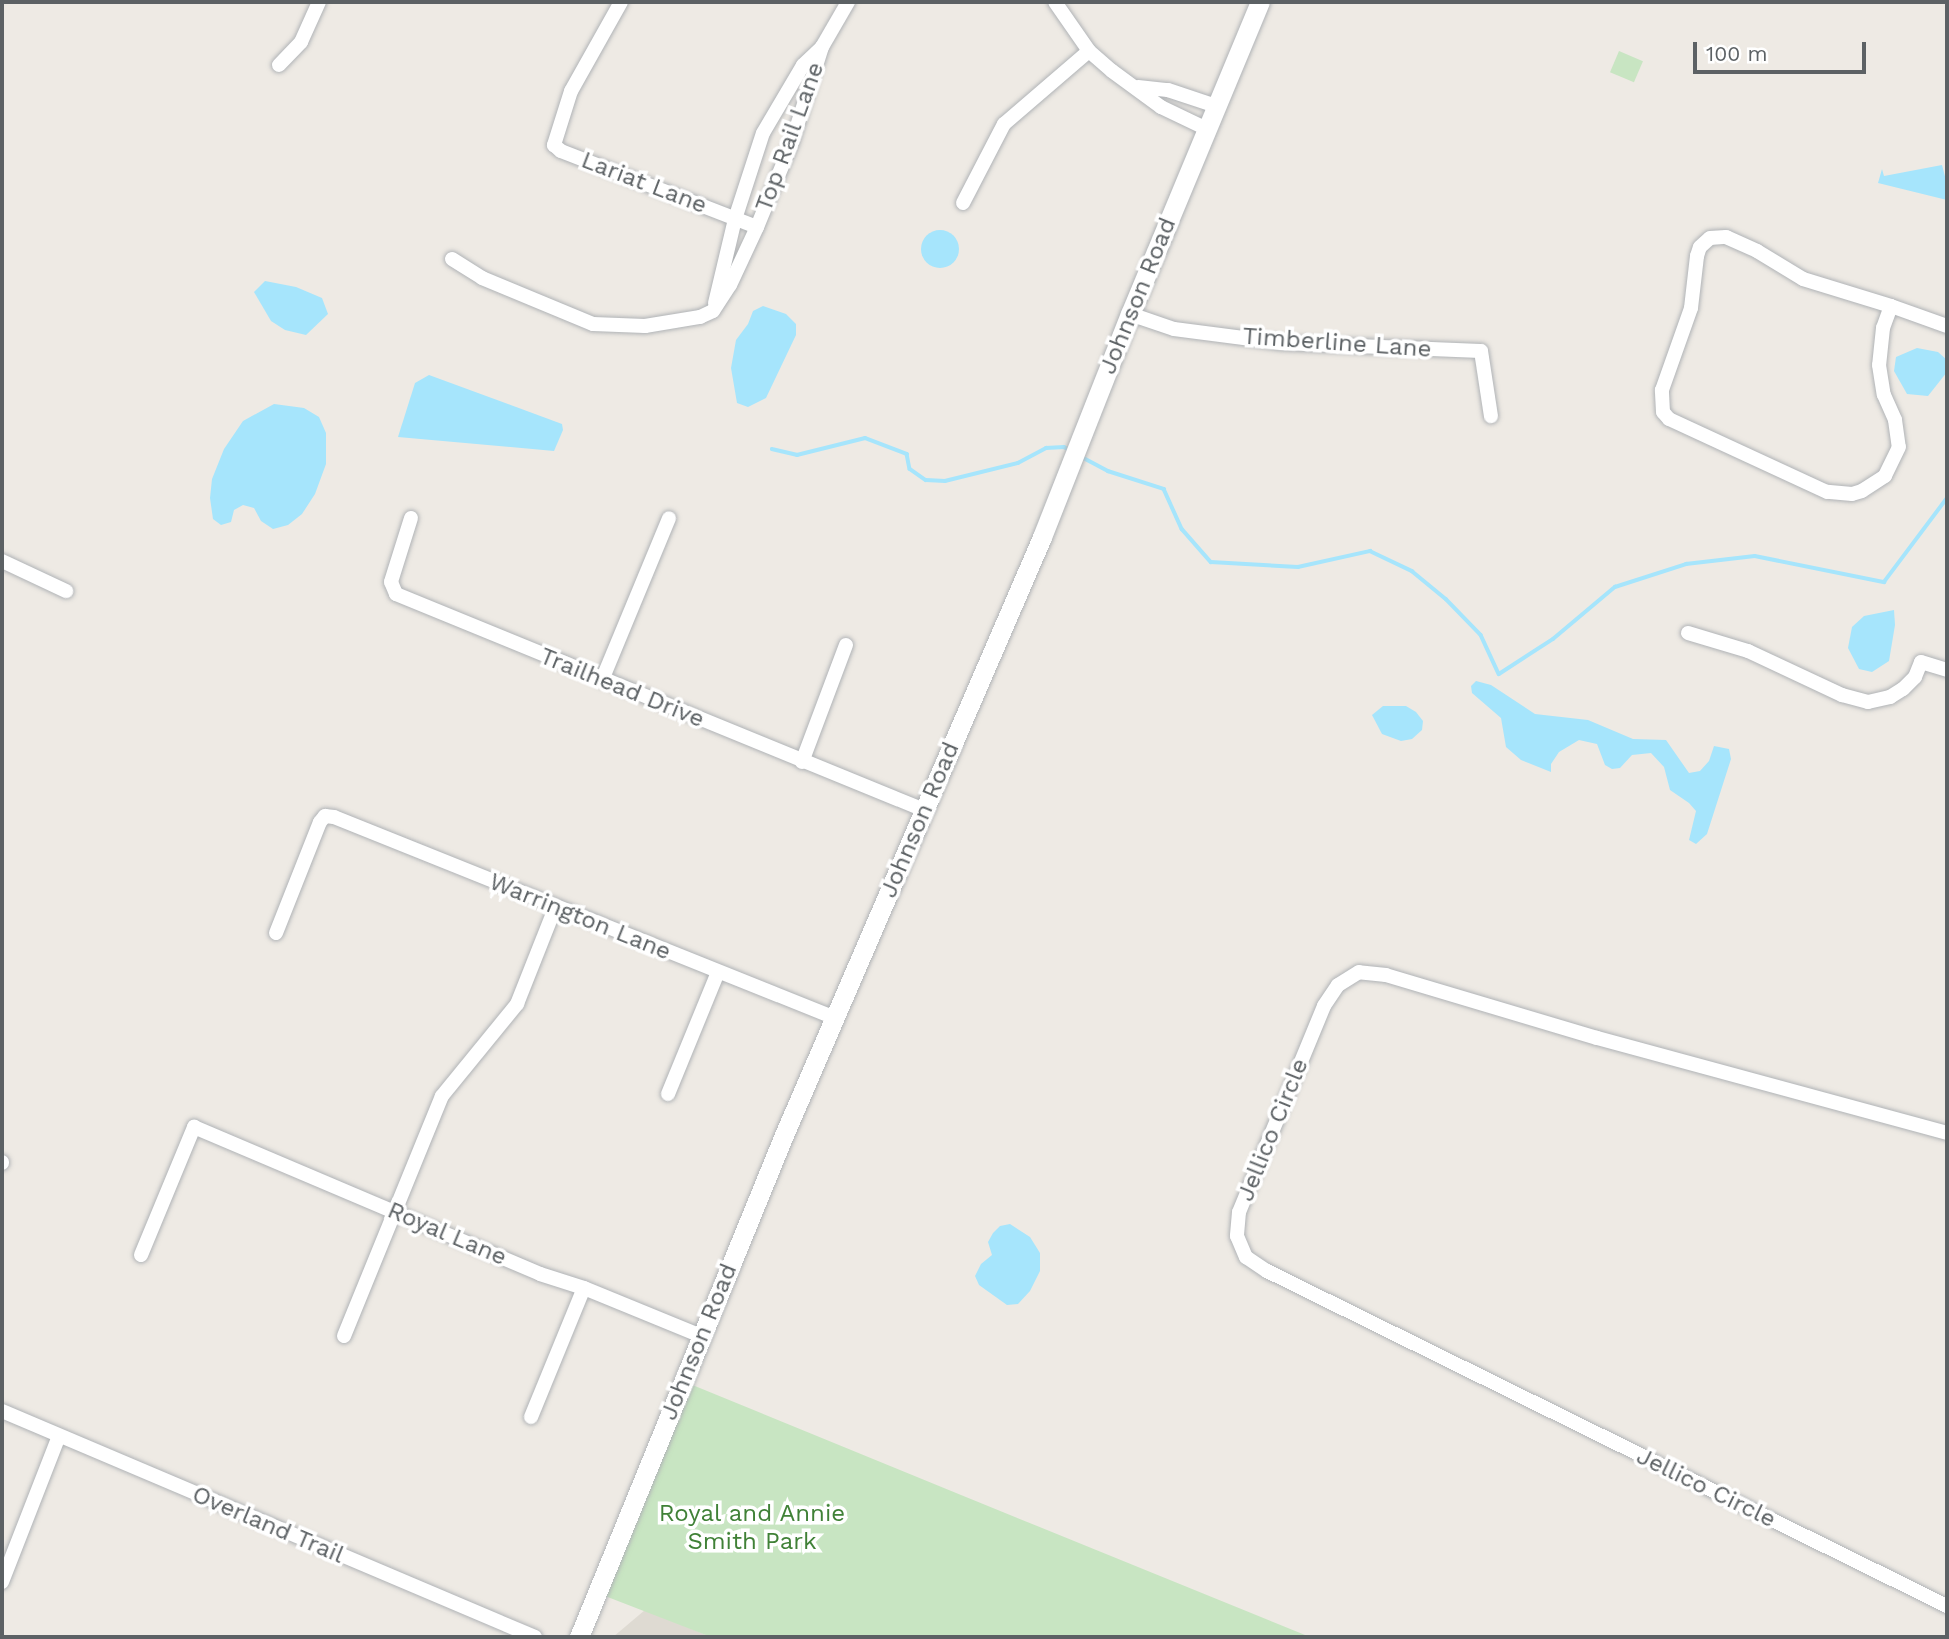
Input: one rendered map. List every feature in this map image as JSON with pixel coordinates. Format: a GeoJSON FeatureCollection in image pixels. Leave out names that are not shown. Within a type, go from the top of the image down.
{"type":"FeatureCollection","features":[{"type":"Feature","properties":{"kind":"street"},"geometry":{"type":"LineString","coordinates":[[279,65],[301,42],[319,2]]}},
{"type":"Feature","properties":{"kind":"street","name":"Lariat Lane"},"geometry":{"type":"LineString","coordinates":[[621,2],[571,91],[554,145],[561,151],[734,219]]}},
{"type":"Feature","properties":{"kind":"street","name":"Top Rail Lane"},"geometry":{"type":"LineString","coordinates":[[713,311],[730,285],[757,227],[792,142],[822,47],[848,2]]}},
{"type":"Feature","properties":{"kind":"street"},"geometry":{"type":"LineString","coordinates":[[1055,2],[1089,51],[1161,107],[1207,129]]}},
{"type":"Feature","properties":{"kind":"street","name":"Johnson Road"},"geometry":{"type":"LineString","coordinates":[[579,1637],[701,1336],[1070,468],[1130,314],[1260,2]]}},
{"type":"Feature","properties":{"kind":"street","name":"Top Rail Lane"},"geometry":{"type":"LineString","coordinates":[[713,311],[734,219],[763,133],[803,65],[822,47]]}},
{"type":"Feature","properties":{"kind":"street"},"geometry":{"type":"LineString","coordinates":[[963,203],[1004,124],[1089,51]]}},
{"type":"Feature","properties":{"kind":"street"},"geometry":{"type":"LineString","coordinates":[[1138,87],[1168,90],[1216,106]]}},
{"type":"Feature","properties":{"kind":"street","name":"Top Rail Lane"},"geometry":{"type":"LineString","coordinates":[[734,219],[757,227]]}},
{"type":"Feature","properties":{"kind":"street"},"geometry":{"type":"LineString","coordinates":[[1891,306],[1883,328],[1879,365],[1884,395],[1895,420],[1899,447],[1885,476],[1862,491],[1852,494],[1827,492],[1670,419],[1662,412],[1662,390],[1691,308],[1697,256],[1700,247],[1710,238],[1726,237],[1757,251],[1803,279],[1891,306],[1947,327]]}},
{"type":"Feature","properties":{"kind":"street"},"geometry":{"type":"LineString","coordinates":[[452,259],[482,278],[593,324],[645,326],[700,317],[713,311]]}},
{"type":"Feature","properties":{"kind":"street","name":"Timberline Lane"},"geometry":{"type":"LineString","coordinates":[[1130,314],[1174,329],[1282,343],[1481,351],[1490,416]]}},
{"type":"Feature","properties":{"kind":"street","name":"Trailhead Drive"},"geometry":{"type":"LineString","coordinates":[[411,518],[391,582],[396,594],[924,810]]}},
{"type":"Feature","properties":{"kind":"street"},"geometry":{"type":"LineString","coordinates":[[602,680],[668,518]]}},
{"type":"Feature","properties":{"kind":"street"},"geometry":{"type":"LineString","coordinates":[[2,561],[66,591]]}},
{"type":"Feature","properties":{"kind":"street"},"geometry":{"type":"LineString","coordinates":[[1688,633],[1766,658],[1842,695],[1868,702],[1890,697],[1903,689],[1915,677],[1921,662],[1947,670]]}},
{"type":"Feature","properties":{"kind":"street"},"geometry":{"type":"LineString","coordinates":[[802,762],[846,645]]}},
{"type":"Feature","properties":{"kind":"street","name":"Warrington Lane"},"geometry":{"type":"LineString","coordinates":[[276,933],[320,822],[325,816],[835,1018]]}},
{"type":"Feature","properties":{"kind":"street"},"geometry":{"type":"LineString","coordinates":[[344,1336],[442,1096],[517,1004],[555,908]]}},
{"type":"Feature","properties":{"kind":"street"},"geometry":{"type":"LineString","coordinates":[[668,1094],[718,972]]}},
{"type":"Feature","properties":{"kind":"street","name":"Jellico Circle"},"geometry":{"type":"LineString","coordinates":[[1947,1133],[1585,1035],[1386,975],[1359,972],[1338,985],[1324,1006],[1239,1212],[1237,1236],[1246,1257],[1266,1271],[1947,1605]]}},
{"type":"Feature","properties":{"kind":"street","name":"Royal Lane"},"geometry":{"type":"LineString","coordinates":[[141,1255],[194,1127],[540,1274],[584,1288],[701,1336]]}},
{"type":"Feature","properties":{"kind":"street"},"geometry":{"type":"LineString","coordinates":[[531,1417],[584,1288]]}},
{"type":"Feature","properties":{"kind":"street","name":"Overland Trail"},"geometry":{"type":"LineString","coordinates":[[2,1410],[535,1637]]}},
{"type":"Feature","properties":{"kind":"street"},"geometry":{"type":"LineString","coordinates":[[2,1582],[59,1436]]}},
{"type":"Feature","properties":{"kind":"shaded area"},"geometry":{"type":"Polygon","coordinates":[[[645,1610],[711,1637],[613,1637],[645,1610]]]}},
{"type":"Feature","properties":{"kind":"green space"},"geometry":{"type":"Polygon","coordinates":[[[1619,51],[1643,61],[1634,82],[1610,72],[1619,51]]]}},
{"type":"Feature","properties":{"kind":"green space","name":"Royal and Annie Smith Park"},"geometry":{"type":"Polygon","coordinates":[[[690,1384],[1310,1637],[711,1637],[605,1596],[690,1384]]]}},
{"type":"Feature","properties":{"kind":"water"},"geometry":{"type":"Polygon","coordinates":[[[1942,165],[1947,184],[1947,200],[1878,183],[1882,169],[1884,176],[1942,165]]]}},
{"type":"Feature","properties":{"kind":"water"},"geometry":{"type":"Polygon","coordinates":[[[940,230],[953,236],[959,249],[953,262],[940,268],[927,262],[921,249],[927,236],[940,230]]]}},
{"type":"Feature","properties":{"kind":"water"},"geometry":{"type":"Polygon","coordinates":[[[265,281],[296,287],[322,298],[328,314],[306,335],[285,330],[271,321],[254,292],[265,281]]]}},
{"type":"Feature","properties":{"kind":"water"},"geometry":{"type":"Polygon","coordinates":[[[763,306],[786,314],[796,324],[796,335],[766,398],[748,407],[737,403],[731,368],[736,340],[748,324],[753,311],[763,306]]]}},
{"type":"Feature","properties":{"kind":"water"},"geometry":{"type":"Polygon","coordinates":[[[1917,348],[1938,352],[1947,360],[1947,372],[1928,396],[1907,394],[1894,371],[1896,357],[1917,348]]]}},
{"type":"Feature","properties":{"kind":"water"},"geometry":{"type":"Polygon","coordinates":[[[429,375],[562,424],[563,430],[554,451],[398,437],[415,383],[429,375]]]}},
{"type":"Feature","properties":{"kind":"water"},"geometry":{"type":"Polygon","coordinates":[[[274,404],[304,408],[319,417],[326,433],[326,464],[315,494],[302,514],[288,525],[273,529],[261,521],[254,508],[243,505],[234,510],[231,522],[221,525],[213,519],[210,498],[212,479],[224,449],[243,421],[274,404]]]}},
{"type":"Feature","properties":{"kind":"water"},"geometry":{"type":"Polygon","coordinates":[[[1894,610],[1895,625],[1889,661],[1872,672],[1859,669],[1848,648],[1852,627],[1864,616],[1894,610]]]}},
{"type":"Feature","properties":{"kind":"water"},"geometry":{"type":"Polygon","coordinates":[[[1476,681],[1491,685],[1535,714],[1588,720],[1633,739],[1666,740],[1689,773],[1700,771],[1709,761],[1714,746],[1729,749],[1731,759],[1707,834],[1696,844],[1689,840],[1696,811],[1670,790],[1664,767],[1651,753],[1632,755],[1620,768],[1612,769],[1605,765],[1597,744],[1579,740],[1559,752],[1551,764],[1551,772],[1521,760],[1506,747],[1501,718],[1472,693],[1471,686],[1476,681]]]}},
{"type":"Feature","properties":{"kind":"water"},"geometry":{"type":"Polygon","coordinates":[[[1383,706],[1406,706],[1416,712],[1423,721],[1422,730],[1412,739],[1401,741],[1382,734],[1372,715],[1383,706]]]}},
{"type":"Feature","properties":{"kind":"water"},"geometry":{"type":"Polygon","coordinates":[[[1010,1224],[1030,1237],[1040,1253],[1040,1271],[1030,1291],[1018,1304],[1007,1305],[979,1285],[975,1276],[981,1264],[992,1255],[988,1242],[993,1233],[1000,1226],[1010,1224]]]}},
{"type":"Feature","properties":{"kind":"waterway"},"geometry":{"type":"LineString","coordinates":[[772,449],[797,455],[865,438],[907,454],[910,469],[926,480],[945,481],[1018,463],[1046,448],[1064,447],[1070,450]]}},
{"type":"Feature","properties":{"kind":"waterway"},"geometry":{"type":"LineString","coordinates":[[1080,456],[1108,471],[1164,489],[1182,529],[1211,562],[1298,567],[1370,551],[1412,571],[1446,599],[1481,635],[1499,674],[1553,639],[1615,587],[1686,564],[1755,556],[1884,582],[1947,498]]}}]}
